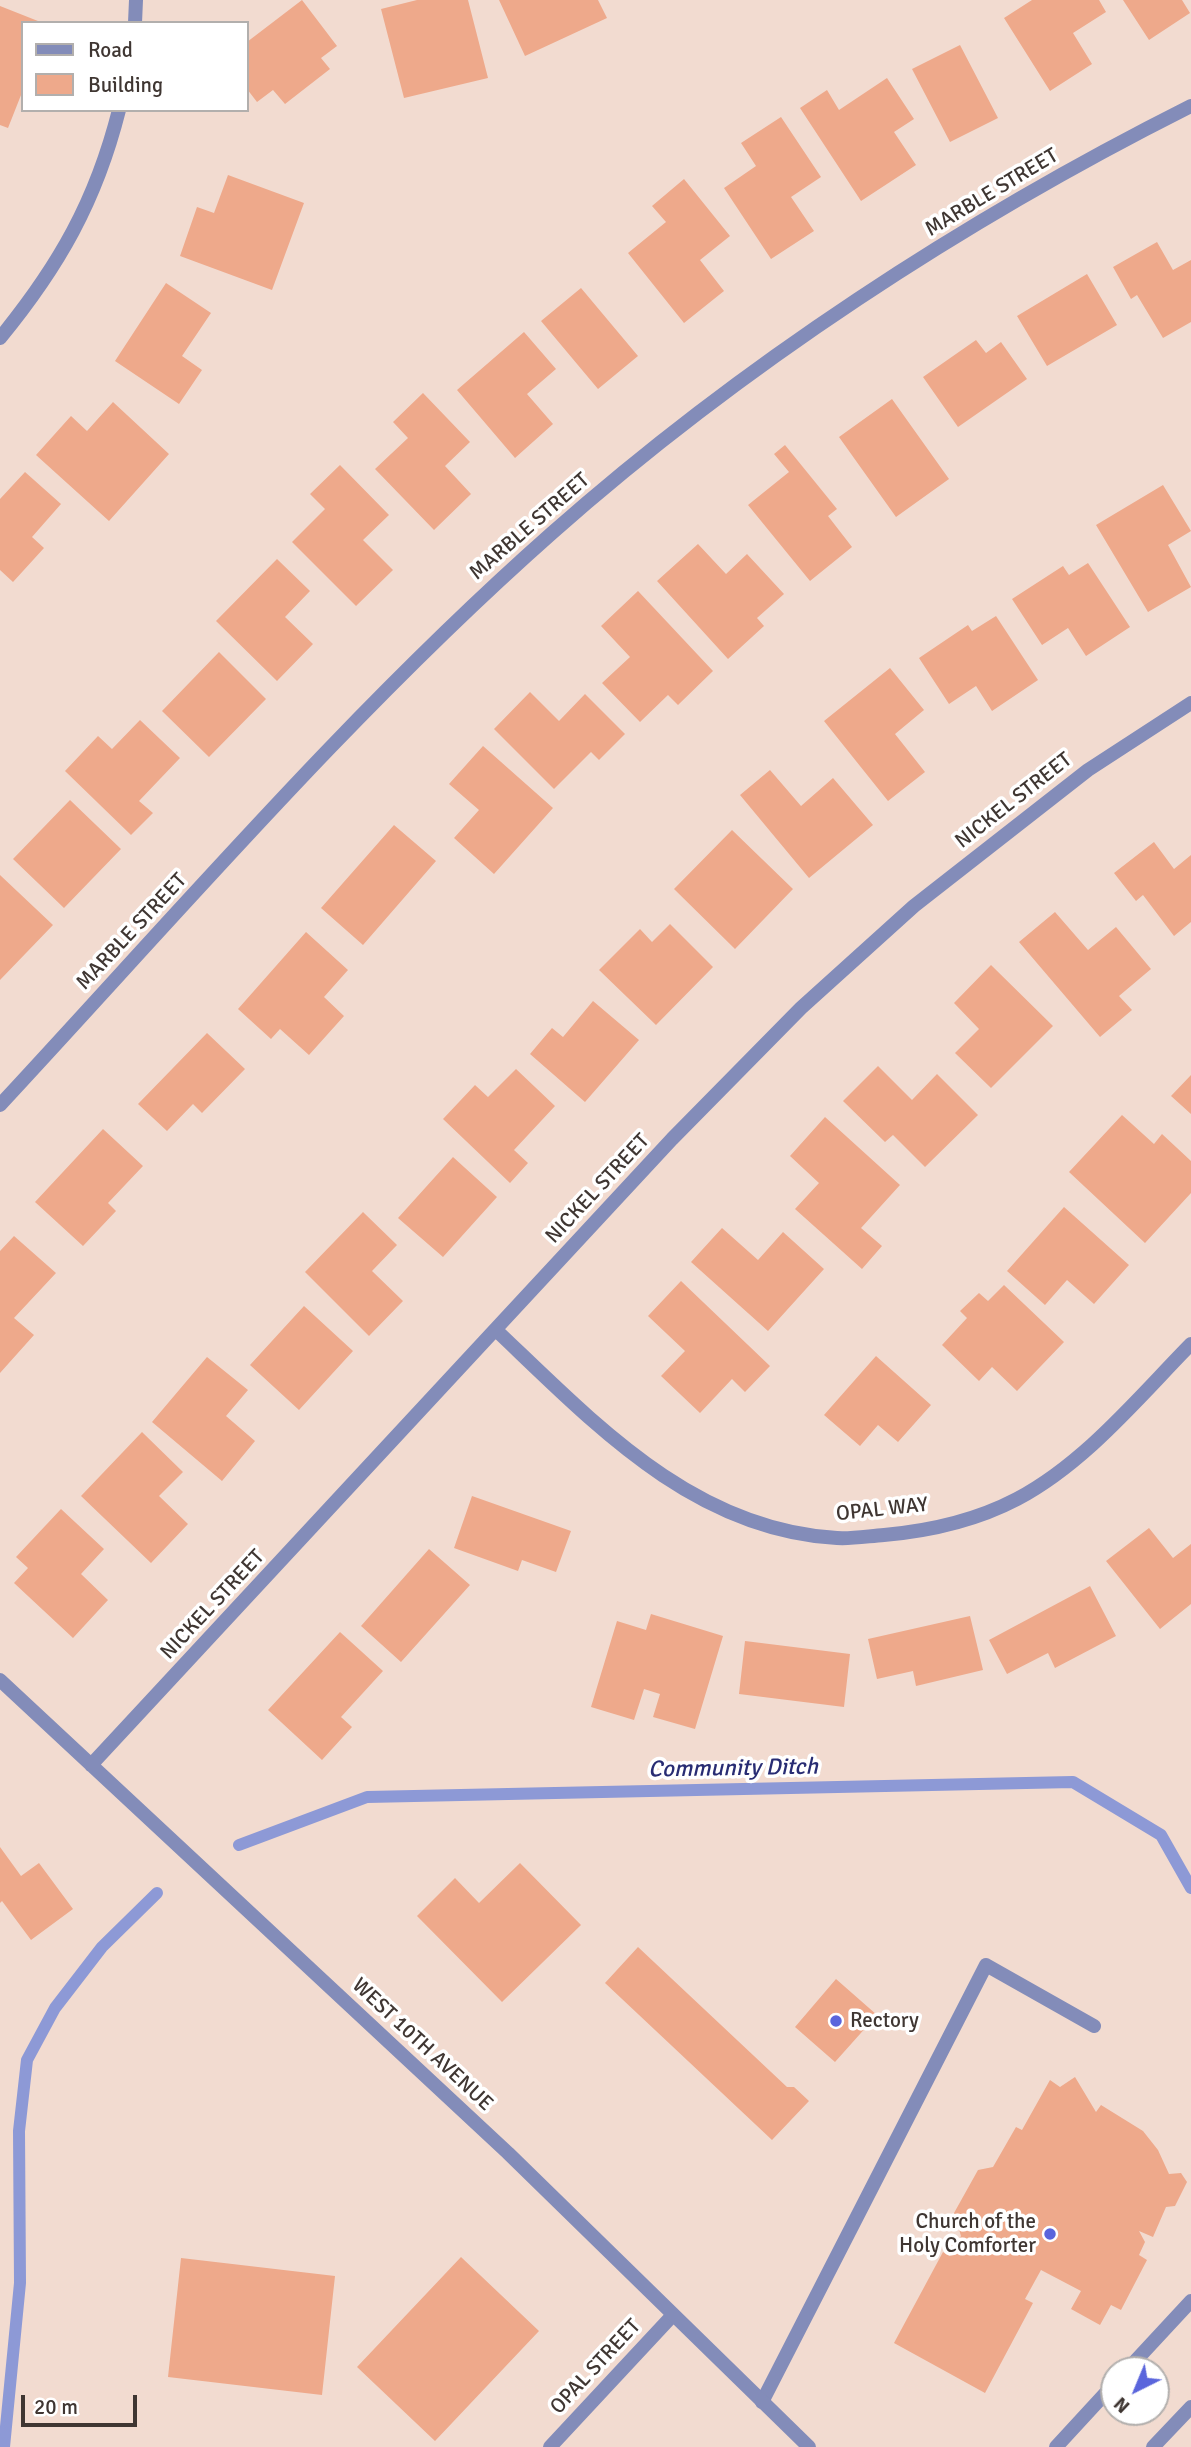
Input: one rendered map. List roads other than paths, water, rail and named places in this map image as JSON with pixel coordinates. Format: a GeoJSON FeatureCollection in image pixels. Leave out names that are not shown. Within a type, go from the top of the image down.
{"type":"FeatureCollection","features":[{"type":"Feature","properties":{"kind":"street"},"geometry":{"type":"LineString","coordinates":[[135,21],[136,0]]}},
{"type":"Feature","properties":{"kind":"street","name":"MARBLE STREET"},"geometry":{"type":"LineString","coordinates":[[0,1105],[357,720],[466,612],[552,533],[653,448],[762,365],[864,295],[1041,187],[1191,106]]}},
{"type":"Feature","properties":{"kind":"street"},"geometry":{"type":"LineString","coordinates":[[0,338],[54,267],[70,238],[106,162],[118,112]]}},
{"type":"Feature","properties":{"kind":"street","name":"NICKEL STREET"},"geometry":{"type":"LineString","coordinates":[[91,1765],[672,1139],[821,989],[914,906],[1077,778],[1191,703]]}},
{"type":"Feature","properties":{"kind":"street","name":"OPAL WAY"},"geometry":{"type":"LineString","coordinates":[[496,1330],[610,1438],[670,1482],[715,1507],[751,1521],[838,1538],[914,1532],[965,1519],[1017,1499],[1065,1467],[1099,1437],[1191,1344]]}},
{"type":"Feature","properties":{"kind":"street","name":"WEST 10TH AVENUE"},"geometry":{"type":"LineString","coordinates":[[0,1680],[508,2153],[809,2447]]}},
{"type":"Feature","properties":{"kind":"street"},"geometry":{"type":"LineString","coordinates":[[762,2402],[986,1965],[1094,2026]]}},
{"type":"Feature","properties":{"kind":"street"},"geometry":{"type":"LineString","coordinates":[[1140,2356],[1191,2301]]}},
{"type":"Feature","properties":{"kind":"street","name":"OPAL STREET"},"geometry":{"type":"LineString","coordinates":[[550,2447],[672,2316]]}},
{"type":"Feature","properties":{"kind":"street"},"geometry":{"type":"LineString","coordinates":[[1056,2447],[1100,2399]]}},
{"type":"Feature","properties":{"kind":"street"},"geometry":{"type":"LineString","coordinates":[[1153,2447],[1191,2407]]}},
{"type":"Feature","properties":{"kind":"waterway","name":"Community Ditch"},"geometry":{"type":"LineString","coordinates":[[239,1845],[367,1797],[1073,1782],[1161,1835],[1191,1888]]}},
{"type":"Feature","properties":{"kind":"waterway","name":"Community Ditch"},"geometry":{"type":"LineString","coordinates":[[4,2447],[20,2283],[19,2131],[27,2060],[55,2008],[102,1947],[157,1893]]}},
{"type":"Feature","properties":{"kind":"place","name":"Rectory"},"geometry":{"type":"Point","coordinates":[836,2021]}},
{"type":"Feature","properties":{"kind":"place","name":"Church of the Holy Comforter"},"geometry":{"type":"Point","coordinates":[1050,2234]}}]}
